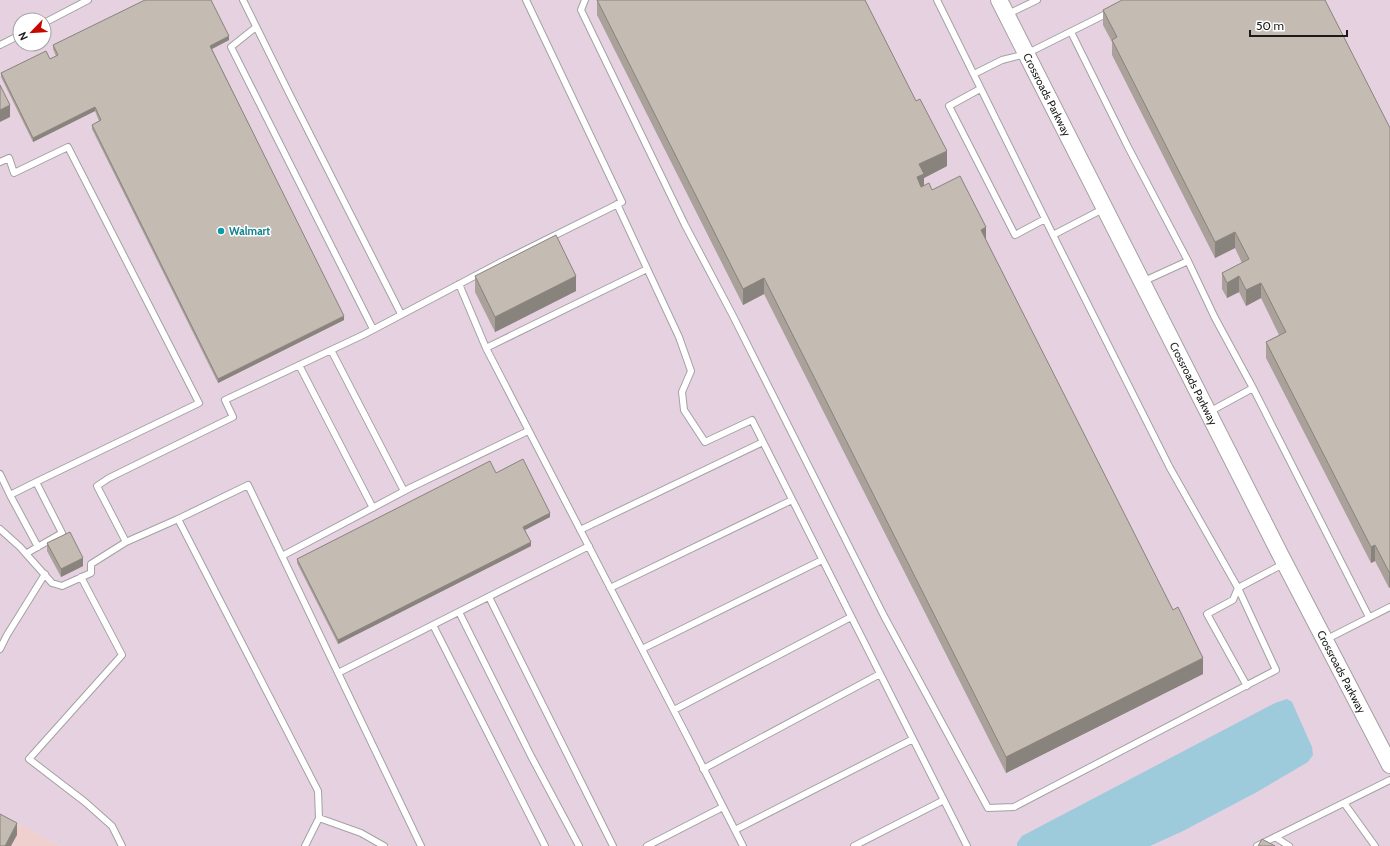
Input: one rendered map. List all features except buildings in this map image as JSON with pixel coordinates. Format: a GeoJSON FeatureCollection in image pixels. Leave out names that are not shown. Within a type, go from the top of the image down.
{"type":"FeatureCollection","features":[{"type":"Feature","properties":{"kind":"street","name":"Crossroads Parkway"},"geometry":{"type":"LineString","coordinates":[[999,0],[1285,563],[1390,765]]}},
{"type":"Feature","properties":{"kind":"lane"},"geometry":{"type":"LineString","coordinates":[[52,19],[88,0]]}},
{"type":"Feature","properties":{"kind":"lane"},"geometry":{"type":"LineString","coordinates":[[243,0],[401,314]]}},
{"type":"Feature","properties":{"kind":"lane"},"geometry":{"type":"LineString","coordinates":[[126,542],[97,486],[116,475],[234,417],[225,400],[331,350],[622,202],[526,0]]}},
{"type":"Feature","properties":{"kind":"lane"},"geometry":{"type":"LineString","coordinates":[[585,0],[581,10],[685,225],[736,321],[884,616],[988,808],[1014,807],[1276,670],[1238,588],[1170,468],[1052,235],[937,0]]}},
{"type":"Feature","properties":{"kind":"lane"},"geometry":{"type":"LineString","coordinates":[[1006,14],[1037,0]]}},
{"type":"Feature","properties":{"kind":"lane"},"geometry":{"type":"LineString","coordinates":[[974,74],[1002,60],[1026,54],[1119,7]]}},
{"type":"Feature","properties":{"kind":"lane"},"geometry":{"type":"LineString","coordinates":[[256,27],[231,47],[373,329]]}},
{"type":"Feature","properties":{"kind":"lane"},"geometry":{"type":"LineString","coordinates":[[1071,32],[1128,147],[1188,261],[1215,318],[1253,388],[1369,617]]}},
{"type":"Feature","properties":{"kind":"lane"},"geometry":{"type":"LineString","coordinates":[[0,45],[12,39]]}},
{"type":"Feature","properties":{"kind":"lane"},"geometry":{"type":"LineString","coordinates":[[980,89],[949,106],[1014,235],[1045,219]]}},
{"type":"Feature","properties":{"kind":"lane"},"geometry":{"type":"LineString","coordinates":[[0,162],[9,158],[14,173],[68,147],[198,403],[10,495]]}},
{"type":"Feature","properties":{"kind":"lane"},"geometry":{"type":"LineString","coordinates":[[617,204],[679,337],[691,371],[682,392],[684,410],[705,442],[752,420],[967,846]]}},
{"type":"Feature","properties":{"kind":"lane"},"geometry":{"type":"LineString","coordinates":[[1052,235],[1105,208]]}},
{"type":"Feature","properties":{"kind":"lane"},"geometry":{"type":"LineString","coordinates":[[1142,282],[1188,261]]}},
{"type":"Feature","properties":{"kind":"lane"},"geometry":{"type":"LineString","coordinates":[[486,348],[647,269]]}},
{"type":"Feature","properties":{"kind":"lane"},"geometry":{"type":"LineString","coordinates":[[459,284],[486,348],[743,846]]}},
{"type":"Feature","properties":{"kind":"lane"},"geometry":{"type":"LineString","coordinates":[[331,350],[404,491]]}},
{"type":"Feature","properties":{"kind":"lane"},"geometry":{"type":"LineString","coordinates":[[299,365],[373,508]]}},
{"type":"Feature","properties":{"kind":"lane"},"geometry":{"type":"LineString","coordinates":[[1208,412],[1253,388]]}},
{"type":"Feature","properties":{"kind":"lane"},"geometry":{"type":"LineString","coordinates":[[282,556],[404,491],[528,431]]}},
{"type":"Feature","properties":{"kind":"lane"},"geometry":{"type":"LineString","coordinates":[[580,530],[763,442]]}},
{"type":"Feature","properties":{"kind":"lane"},"geometry":{"type":"LineString","coordinates":[[0,474],[38,547]]}},
{"type":"Feature","properties":{"kind":"lane"},"geometry":{"type":"LineString","coordinates":[[27,553],[62,533],[36,482]]}},
{"type":"Feature","properties":{"kind":"lane"},"geometry":{"type":"LineString","coordinates":[[0,529],[27,553],[52,582],[62,586],[91,572],[91,564],[126,542],[248,485],[421,846]]}},
{"type":"Feature","properties":{"kind":"lane"},"geometry":{"type":"LineString","coordinates":[[610,588],[792,500]]}},
{"type":"Feature","properties":{"kind":"lane"},"geometry":{"type":"LineString","coordinates":[[178,519],[318,791],[319,818],[305,846]]}},
{"type":"Feature","properties":{"kind":"lane"},"geometry":{"type":"LineString","coordinates":[[338,673],[589,546]]}},
{"type":"Feature","properties":{"kind":"lane"},"geometry":{"type":"LineString","coordinates":[[642,649],[822,560]]}},
{"type":"Feature","properties":{"kind":"lane"},"geometry":{"type":"LineString","coordinates":[[1247,686],[1207,614],[1233,600],[1238,588],[1285,563]]}},
{"type":"Feature","properties":{"kind":"lane"},"geometry":{"type":"LineString","coordinates":[[0,650],[7,635],[45,574]]}},
{"type":"Feature","properties":{"kind":"lane"},"geometry":{"type":"LineString","coordinates":[[81,577],[122,655],[30,759],[85,802],[112,826],[122,846]]}},
{"type":"Feature","properties":{"kind":"lane"},"geometry":{"type":"LineString","coordinates":[[489,597],[613,846]]}},
{"type":"Feature","properties":{"kind":"lane"},"geometry":{"type":"LineString","coordinates":[[1325,640],[1390,607]]}},
{"type":"Feature","properties":{"kind":"lane"},"geometry":{"type":"LineString","coordinates":[[459,612],[578,846]]}},
{"type":"Feature","properties":{"kind":"lane"},"geometry":{"type":"LineString","coordinates":[[674,710],[851,617]]}},
{"type":"Feature","properties":{"kind":"lane"},"geometry":{"type":"LineString","coordinates":[[432,625],[545,846]]}},
{"type":"Feature","properties":{"kind":"lane"},"geometry":{"type":"LineString","coordinates":[[704,769],[880,674]]}},
{"type":"Feature","properties":{"kind":"lane"},"geometry":{"type":"LineString","coordinates":[[735,830],[913,739]]}},
{"type":"Feature","properties":{"kind":"lane"},"geometry":{"type":"LineString","coordinates":[[1257,846],[1390,780]]}},
{"type":"Feature","properties":{"kind":"lane"},"geometry":{"type":"LineString","coordinates":[[854,846],[944,800]]}},
{"type":"Feature","properties":{"kind":"lane"},"geometry":{"type":"LineString","coordinates":[[1344,803],[1375,846]]}},
{"type":"Feature","properties":{"kind":"lane"},"geometry":{"type":"LineString","coordinates":[[647,846],[723,807]]}},
{"type":"Feature","properties":{"kind":"lane"},"geometry":{"type":"LineString","coordinates":[[319,818],[361,833],[384,846]]}},
{"type":"Feature","properties":{"kind":"lane"},"geometry":{"type":"LineString","coordinates":[[1275,837],[1290,846]]}},
{"type":"Feature","properties":{"kind":"shaded area"},"geometry":{"type":"Polygon","coordinates":[[[0,0],[1390,0],[1390,846],[61,846],[0,814],[0,0]]]}},
{"type":"Feature","properties":{"kind":"shaded area"},"geometry":{"type":"Polygon","coordinates":[[[0,814],[61,846],[0,846],[0,814]]]}},
{"type":"Feature","properties":{"kind":"water"},"geometry":{"type":"Polygon","coordinates":[[[1287,699],[1292,702],[1312,747],[1313,755],[1308,762],[1257,792],[1183,831],[1150,846],[1017,846],[1017,843],[1022,836],[1275,703],[1287,699]]]}},
{"type":"Feature","properties":{"kind":"place","name":"Walmart"},"geometry":{"type":"Point","coordinates":[221,231]}}]}
